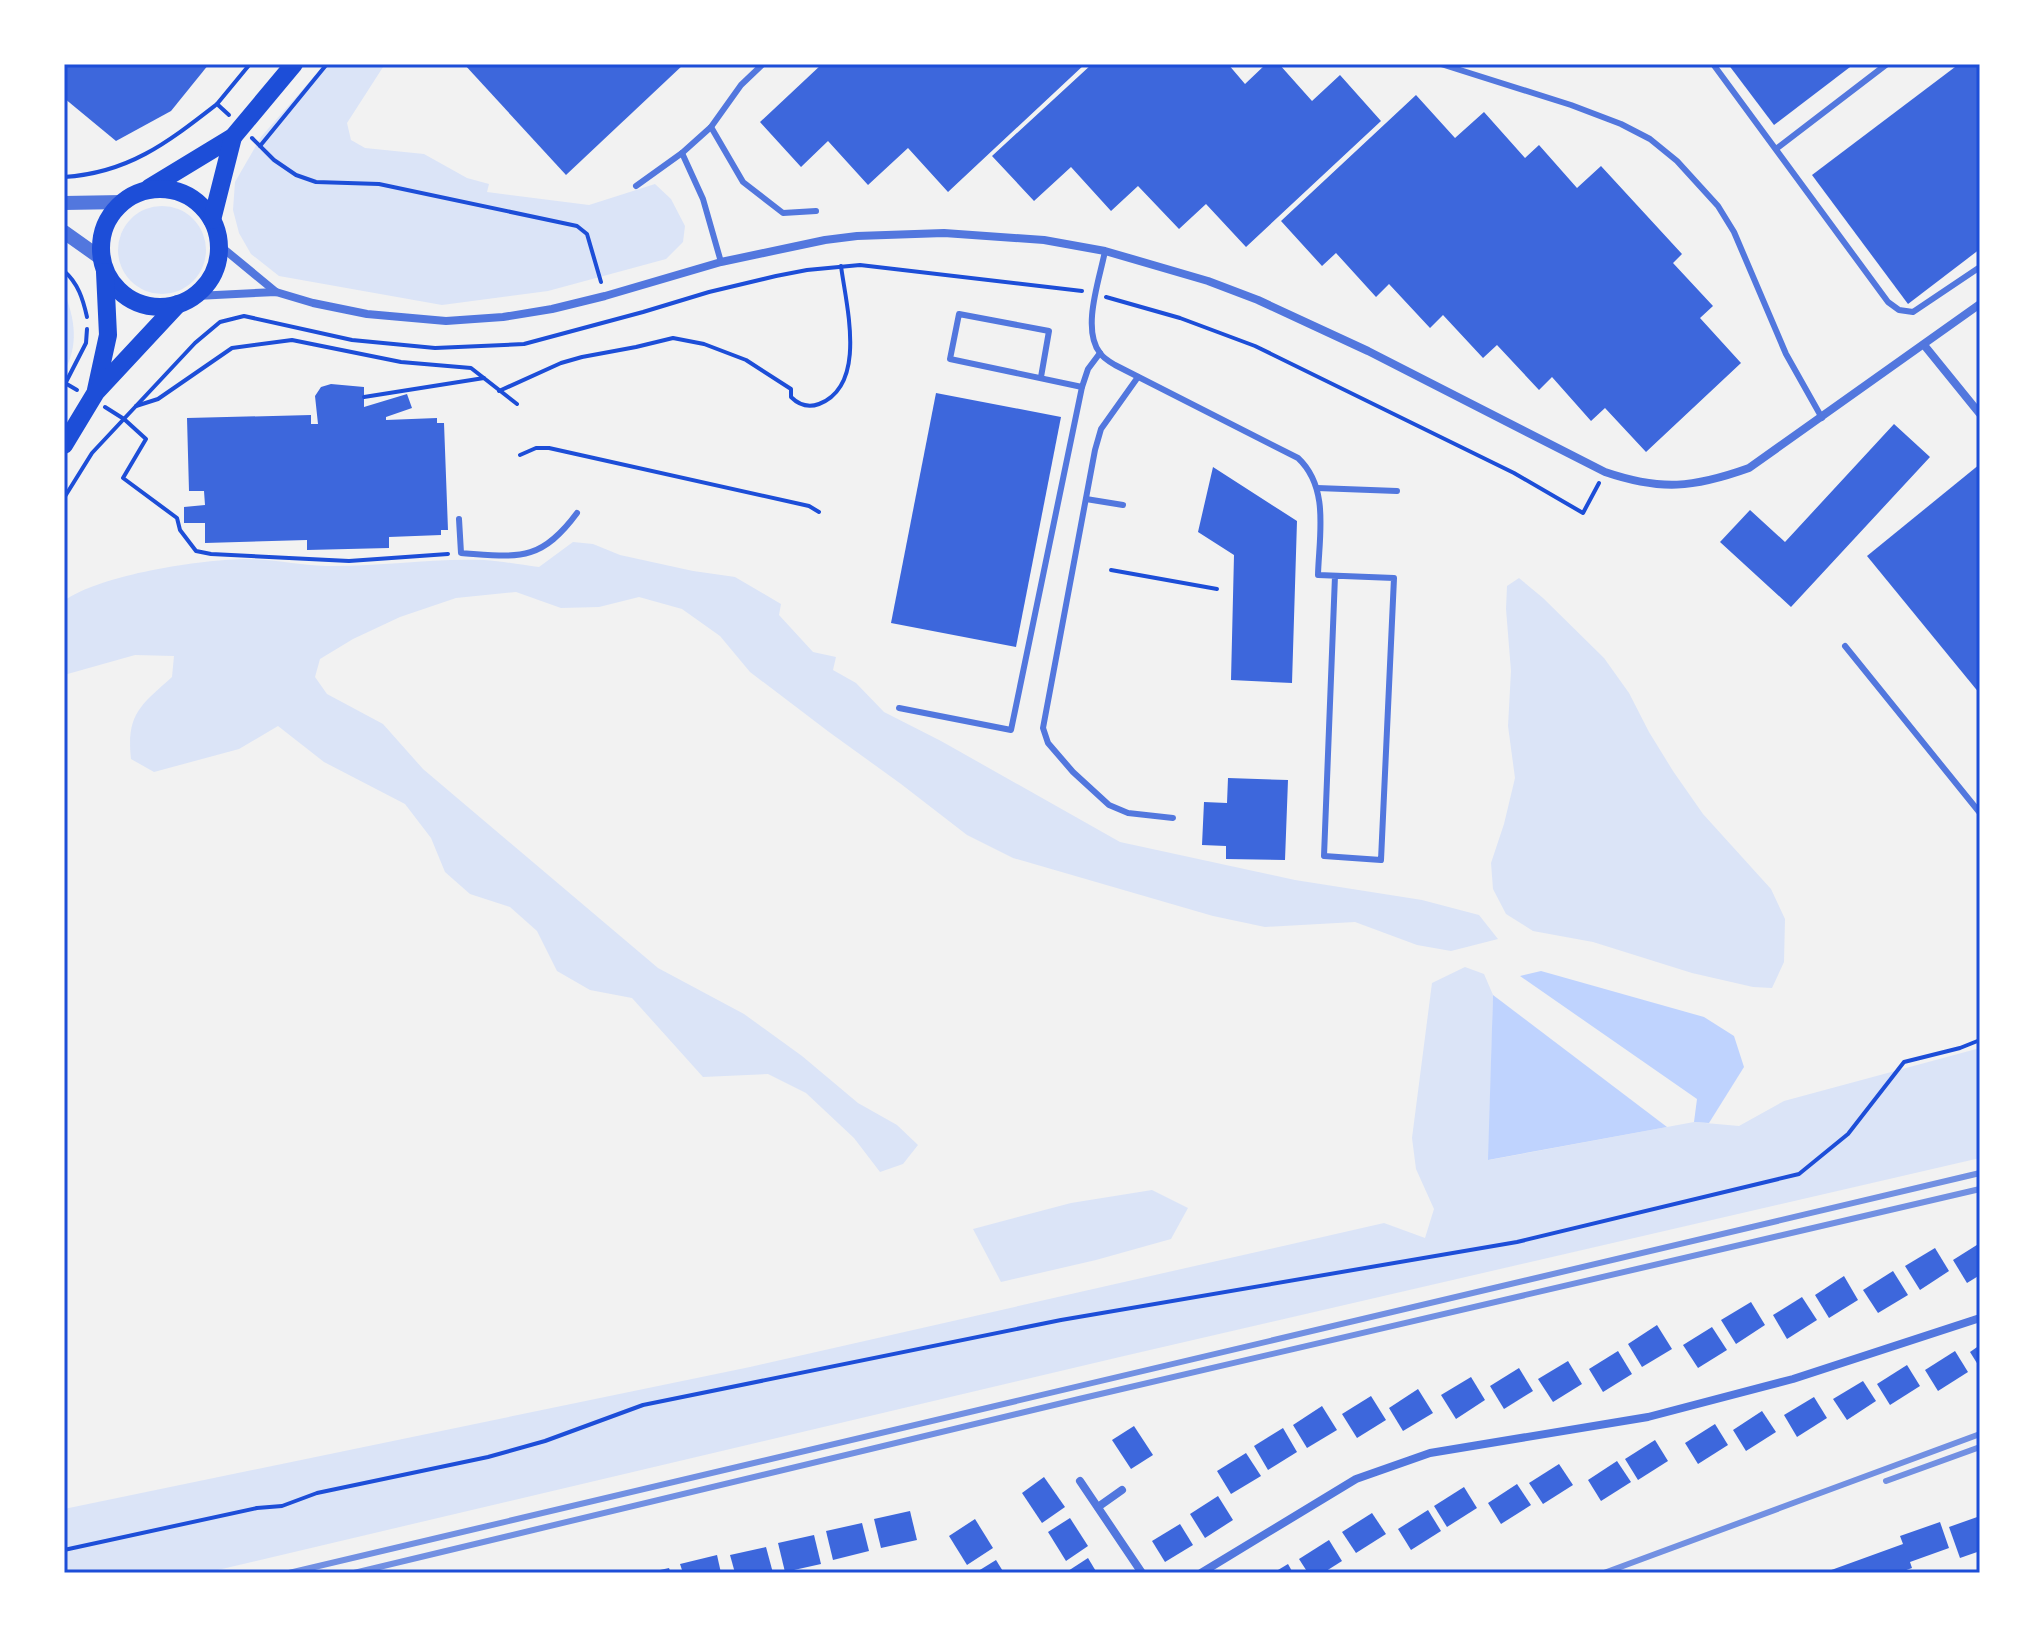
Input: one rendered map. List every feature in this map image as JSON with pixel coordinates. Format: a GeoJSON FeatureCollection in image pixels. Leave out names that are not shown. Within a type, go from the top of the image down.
{"type":"FeatureCollection","features":[{"type":"Feature","properties":{"kind":"main road"},"geometry":{"type":"LineString","coordinates":[[96,392],[108,335],[102,237],[105,225],[123,202],[237,132],[294,64]]}},
{"type":"Feature","properties":{"kind":"main road"},"geometry":{"type":"LineString","coordinates":[[212,220],[237,132]]}},
{"type":"Feature","properties":{"kind":"main road"},"geometry":{"type":"LineString","coordinates":[[103,265],[120,292],[138,303],[157,307],[178,304],[196,296],[207,284],[216,267],[219,245],[212,220],[201,206],[184,194],[165,189],[145,191]]}},
{"type":"Feature","properties":{"kind":"main road"},"geometry":{"type":"LineString","coordinates":[[64,445],[96,392],[178,304]]}},
{"type":"Feature","properties":{"kind":"street"},"geometry":{"type":"LineString","coordinates":[[64,203],[123,202]]}},
{"type":"Feature","properties":{"kind":"street"},"geometry":{"type":"LineString","coordinates":[[64,232],[103,265]]}},
{"type":"Feature","properties":{"kind":"street"},"geometry":{"type":"LineString","coordinates":[[196,296],[276,292],[367,314],[446,321],[503,317],[552,309],[721,262],[825,240],[897,234],[984,234],[1044,240],[1105,251],[1208,281],[1258,300],[1368,351],[1605,472],[1628,480],[1684,485],[1714,480],[1749,468],[1980,304]]}},
{"type":"Feature","properties":{"kind":"street"},"geometry":{"type":"LineString","coordinates":[[219,245],[276,292]]}},
{"type":"Feature","properties":{"kind":"street"},"geometry":{"type":"LineString","coordinates":[[1924,345],[1980,414]]}},
{"type":"Feature","properties":{"kind":"street"},"geometry":{"type":"LineString","coordinates":[[1201,1573],[1356,1479],[1430,1453],[1648,1417],[1793,1379],[1980,1318]]}},
{"type":"Feature","properties":{"kind":"street"},"geometry":{"type":"LineString","coordinates":[[1080,1481],[1142,1573]]}},
{"type":"Feature","properties":{"kind":"street"},"geometry":{"type":"LineString","coordinates":[[1098,1507],[1122,1490]]}},
{"type":"Feature","properties":{"kind":"lane"},"geometry":{"type":"LineString","coordinates":[[636,186],[682,153],[711,127],[741,85],[763,64]]}},
{"type":"Feature","properties":{"kind":"lane"},"geometry":{"type":"LineString","coordinates":[[1441,64],[1621,124],[1650,139],[1677,161],[1718,206],[1734,232],[1786,354],[1822,418]]}},
{"type":"Feature","properties":{"kind":"lane"},"geometry":{"type":"LineString","coordinates":[[1713,64],[1888,302],[1899,310],[1913,312],[1980,267]]}},
{"type":"Feature","properties":{"kind":"lane"},"geometry":{"type":"LineString","coordinates":[[1776,149],[1887,64]]}},
{"type":"Feature","properties":{"kind":"lane"},"geometry":{"type":"LineString","coordinates":[[711,127],[743,182],[764,200],[783,213],[816,211]]}},
{"type":"Feature","properties":{"kind":"lane"},"geometry":{"type":"LineString","coordinates":[[682,153],[703,199],[721,262]]}},
{"type":"Feature","properties":{"kind":"lane"},"geometry":{"type":"LineString","coordinates":[[1105,251],[1091,332],[1100,353],[1115,365],[1298,458],[1306,466],[1317,488],[1320,505],[1318,575],[1394,578],[1381,860],[1324,856],[1335,576]]}},
{"type":"Feature","properties":{"kind":"lane"},"geometry":{"type":"LineString","coordinates":[[1041,377],[1049,331],[959,314],[950,359],[1082,387]]}},
{"type":"Feature","properties":{"kind":"lane"},"geometry":{"type":"LineString","coordinates":[[899,708],[1011,730],[1082,387],[1088,369],[1100,353]]}},
{"type":"Feature","properties":{"kind":"lane"},"geometry":{"type":"LineString","coordinates":[[1138,377],[1101,429],[1095,450],[1043,728],[1048,743],[1073,772],[1109,805],[1128,813],[1173,818]]}},
{"type":"Feature","properties":{"kind":"lane"},"geometry":{"type":"LineString","coordinates":[[1317,488],[1397,491]]}},
{"type":"Feature","properties":{"kind":"lane"},"geometry":{"type":"LineString","coordinates":[[1086,499],[1123,505]]}},
{"type":"Feature","properties":{"kind":"lane"},"geometry":{"type":"LineString","coordinates":[[459,519],[461,553],[509,556],[536,551],[558,537],[577,513]]}},
{"type":"Feature","properties":{"kind":"lane"},"geometry":{"type":"LineString","coordinates":[[1845,646],[1980,813]]}},
{"type":"Feature","properties":{"kind":"path"},"geometry":{"type":"LineString","coordinates":[[64,177],[113,169],[146,156],[217,104],[250,64]]}},
{"type":"Feature","properties":{"kind":"path"},"geometry":{"type":"LineString","coordinates":[[260,146],[327,64]]}},
{"type":"Feature","properties":{"kind":"path"},"geometry":{"type":"LineString","coordinates":[[217,104],[237,132],[296,175],[316,182],[379,184],[577,226],[587,234],[592,245],[605,296]]}},
{"type":"Feature","properties":{"kind":"path"},"geometry":{"type":"LineString","coordinates":[[499,391],[561,363],[678,338],[746,360],[791,389],[791,397],[798,404],[815,406],[838,388],[850,361],[841,266]]}},
{"type":"Feature","properties":{"kind":"path"},"geometry":{"type":"LineString","coordinates":[[64,271],[81,295],[88,321],[86,343],[64,386]]}},
{"type":"Feature","properties":{"kind":"path"},"geometry":{"type":"LineString","coordinates":[[64,498],[92,453],[195,343],[220,322],[244,316],[352,340],[435,348],[524,344],[611,321]]}},
{"type":"Feature","properties":{"kind":"path"},"geometry":{"type":"LineString","coordinates":[[135,406],[158,399],[232,348],[292,340],[401,362],[471,368],[517,404]]}},
{"type":"Feature","properties":{"kind":"path"},"geometry":{"type":"LineString","coordinates":[[364,397],[484,378]]}},
{"type":"Feature","properties":{"kind":"path"},"geometry":{"type":"LineString","coordinates":[[124,419],[146,439],[123,478],[177,518],[180,530],[196,551],[349,561],[461,553]]}},
{"type":"Feature","properties":{"kind":"path"},"geometry":{"type":"LineString","coordinates":[[520,455],[536,448],[549,448],[809,506],[819,512]]}},
{"type":"Feature","properties":{"kind":"path"},"geometry":{"type":"LineString","coordinates":[[1583,513],[1605,472]]}},
{"type":"Feature","properties":{"kind":"path"},"geometry":{"type":"LineString","coordinates":[[1111,570],[1217,589]]}},
{"type":"Feature","properties":{"kind":"path"},"geometry":{"type":"LineString","coordinates":[[64,1550],[257,1508],[282,1506],[317,1493],[488,1457],[545,1441],[643,1405],[1061,1320],[1517,1242],[1799,1174],[1848,1134],[1904,1062],[1980,1040]]}},
{"type":"Feature","properties":{"kind":"shaded area"},"geometry":{"type":"Polygon","coordinates":[[[325,64],[385,64],[347,123],[351,140],[365,148],[424,154],[467,178],[489,184],[487,192],[589,205],[655,184],[671,199],[685,226],[683,242],[666,259],[548,291],[442,305],[279,276],[251,254],[239,233],[233,210],[235,182],[261,137],[325,64]]]}},
{"type":"Feature","properties":{"kind":"shaded area"},"geometry":{"type":"Polygon","coordinates":[[[162,206],[179,210],[193,219],[202,233],[206,250],[202,267],[193,281],[179,290],[162,294],[145,290],[131,281],[122,267],[118,250],[122,233],[131,219],[145,210],[162,206]]]}},
{"type":"Feature","properties":{"kind":"shaded area"},"geometry":{"type":"Polygon","coordinates":[[[64,292],[74,332],[72,352],[64,372],[64,292]]]}},
{"type":"Feature","properties":{"kind":"shaded area"},"geometry":{"type":"Polygon","coordinates":[[[573,542],[593,544],[620,555],[693,571],[735,577],[781,604],[779,615],[813,652],[836,657],[833,670],[856,683],[884,712],[1120,842],[1295,880],[1422,900],[1479,915],[1498,939],[1451,951],[1417,945],[1355,922],[1265,927],[1213,916],[1013,858],[967,835],[829,732],[750,672],[720,636],[682,609],[639,597],[599,607],[561,608],[516,592],[456,598],[400,617],[320,659],[315,677],[327,694],[383,724],[423,769],[658,968],[744,1014],[802,1056],[858,1103],[897,1125],[918,1145],[903,1164],[880,1172],[854,1138],[806,1093],[768,1074],[703,1077],[632,998],[590,990],[557,971],[537,931],[510,907],[470,894],[445,872],[431,838],[405,804],[324,762],[278,726],[239,749],[154,772],[131,759],[134,721],[144,703],[172,677],[174,656],[135,655],[64,675],[64,601],[101,583],[125,576],[179,565],[247,559],[326,566],[484,560],[539,567],[573,542]]]}},
{"type":"Feature","properties":{"kind":"shaded area"},"geometry":{"type":"Polygon","coordinates":[[[1519,578],[1604,658],[1703,814],[1771,889],[1785,919],[1784,962],[1772,988],[1753,987],[1692,973],[1593,942],[1533,931],[1506,914],[1493,889],[1491,863],[1515,778],[1508,726],[1511,671],[1506,609],[1507,586],[1519,578]]]}},
{"type":"Feature","properties":{"kind":"shaded area"},"geometry":{"type":"Polygon","coordinates":[[[1465,967],[1484,974],[1493,995],[1489,1160],[1694,1122],[1739,1126],[1784,1101],[1980,1048],[1980,1158],[205,1573],[64,1573],[64,1509],[750,1367],[1384,1223],[1425,1238],[1434,1209],[1416,1169],[1412,1138],[1432,983],[1465,967]]]}},
{"type":"Feature","properties":{"kind":"shaded area"},"geometry":{"type":"Polygon","coordinates":[[[1152,1190],[1188,1208],[1171,1239],[1001,1282],[973,1229],[1071,1203],[1152,1190]]]}},
{"type":"Feature","properties":{"kind":"water"},"geometry":{"type":"Polygon","coordinates":[[[1541,971],[1704,1017],[1734,1036],[1744,1067],[1709,1123],[1694,1122],[1697,1099],[1520,976],[1541,971]]]}},
{"type":"Feature","properties":{"kind":"water"},"geometry":{"type":"Polygon","coordinates":[[[1493,995],[1667,1127],[1488,1160],[1493,995]]]}},
{"type":"Feature","properties":{"kind":"building"},"geometry":{"type":"Polygon","coordinates":[[[64,64],[209,64],[171,111],[116,141],[64,98],[64,64]]]}},
{"type":"Feature","properties":{"kind":"building"},"geometry":{"type":"Polygon","coordinates":[[[464,64],[684,64],[566,175],[464,64]]]}},
{"type":"Feature","properties":{"kind":"building"},"geometry":{"type":"Polygon","coordinates":[[[822,64],[1085,64],[948,192],[908,148],[868,185],[828,141],[801,167],[760,122],[822,64]]]}},
{"type":"Feature","properties":{"kind":"building"},"geometry":{"type":"Polygon","coordinates":[[[1092,64],[1228,64],[1245,84],[1266,64],[1279,64],[1312,101],[1340,75],[1381,121],[1246,247],[1206,204],[1179,229],[1138,186],[1111,211],[1071,167],[1034,201],[992,156],[1092,64]]]}},
{"type":"Feature","properties":{"kind":"building"},"geometry":{"type":"Polygon","coordinates":[[[1728,64],[1854,64],[1774,125],[1728,64]]]}},
{"type":"Feature","properties":{"kind":"building"},"geometry":{"type":"Polygon","coordinates":[[[1959,64],[1980,64],[1980,249],[1908,304],[1812,175],[1959,64]]]}},
{"type":"Feature","properties":{"kind":"building"},"geometry":{"type":"Polygon","coordinates":[[[1416,95],[1455,138],[1484,112],[1525,158],[1539,145],[1577,188],[1601,166],[1682,254],[1673,263],[1713,306],[1700,318],[1741,363],[1646,452],[1605,408],[1591,421],[1552,377],[1539,390],[1497,345],[1483,358],[1443,315],[1430,328],[1389,284],[1376,297],[1336,253],[1322,266],[1281,221],[1416,95]]]}},
{"type":"Feature","properties":{"kind":"building"},"geometry":{"type":"Polygon","coordinates":[[[331,384],[364,387],[364,407],[407,394],[412,408],[386,417],[386,420],[437,418],[437,423],[444,423],[448,530],[441,530],[441,535],[389,537],[389,548],[307,550],[307,540],[205,543],[205,523],[184,523],[184,507],[205,505],[204,491],[189,491],[187,418],[311,415],[311,424],[318,424],[315,396],[321,387],[331,384]]]}},
{"type":"Feature","properties":{"kind":"building"},"geometry":{"type":"Polygon","coordinates":[[[936,393],[1061,417],[1016,647],[891,623],[936,393]]]}},
{"type":"Feature","properties":{"kind":"building"},"geometry":{"type":"Polygon","coordinates":[[[1894,424],[1930,457],[1791,607],[1720,542],[1750,510],[1785,542],[1894,424]]]}},
{"type":"Feature","properties":{"kind":"building"},"geometry":{"type":"Polygon","coordinates":[[[1980,464],[1980,694],[1867,556],[1980,464]]]}},
{"type":"Feature","properties":{"kind":"building"},"geometry":{"type":"Polygon","coordinates":[[[1213,467],[1297,521],[1292,683],[1231,680],[1234,555],[1198,532],[1213,467]]]}},
{"type":"Feature","properties":{"kind":"building"},"geometry":{"type":"Polygon","coordinates":[[[1228,778],[1288,780],[1285,860],[1226,859],[1226,846],[1202,845],[1204,802],[1227,803],[1228,778]]]}},
{"type":"Feature","properties":{"kind":"building"},"geometry":{"type":"Polygon","coordinates":[[[1980,1243],[1980,1275],[1967,1283],[1953,1260],[1980,1243]]]}},
{"type":"Feature","properties":{"kind":"building"},"geometry":{"type":"Polygon","coordinates":[[[1935,1248],[1949,1271],[1920,1290],[1905,1266],[1935,1248]]]}},
{"type":"Feature","properties":{"kind":"building"},"geometry":{"type":"Polygon","coordinates":[[[1893,1271],[1908,1295],[1878,1313],[1863,1290],[1893,1271]]]}},
{"type":"Feature","properties":{"kind":"building"},"geometry":{"type":"Polygon","coordinates":[[[1844,1276],[1858,1300],[1829,1318],[1815,1295],[1844,1276]]]}},
{"type":"Feature","properties":{"kind":"building"},"geometry":{"type":"Polygon","coordinates":[[[1802,1297],[1817,1320],[1787,1339],[1773,1315],[1802,1297]]]}},
{"type":"Feature","properties":{"kind":"building"},"geometry":{"type":"Polygon","coordinates":[[[1751,1302],[1765,1325],[1736,1344],[1721,1320],[1751,1302]]]}},
{"type":"Feature","properties":{"kind":"building"},"geometry":{"type":"Polygon","coordinates":[[[1657,1325],[1672,1349],[1642,1367],[1628,1344],[1657,1325]]]}},
{"type":"Feature","properties":{"kind":"building"},"geometry":{"type":"Polygon","coordinates":[[[1712,1327],[1727,1350],[1698,1368],[1683,1345],[1712,1327]]]}},
{"type":"Feature","properties":{"kind":"building"},"geometry":{"type":"Polygon","coordinates":[[[1980,1345],[1980,1368],[1970,1352],[1980,1345]]]}},
{"type":"Feature","properties":{"kind":"building"},"geometry":{"type":"Polygon","coordinates":[[[1618,1351],[1632,1374],[1603,1392],[1589,1369],[1618,1351]]]}},
{"type":"Feature","properties":{"kind":"building"},"geometry":{"type":"Polygon","coordinates":[[[1955,1351],[1968,1372],[1938,1391],[1925,1370],[1955,1351]]]}},
{"type":"Feature","properties":{"kind":"building"},"geometry":{"type":"Polygon","coordinates":[[[1568,1361],[1582,1384],[1553,1402],[1538,1379],[1568,1361]]]}},
{"type":"Feature","properties":{"kind":"building"},"geometry":{"type":"Polygon","coordinates":[[[1907,1365],[1920,1386],[1890,1405],[1877,1384],[1907,1365]]]}},
{"type":"Feature","properties":{"kind":"building"},"geometry":{"type":"Polygon","coordinates":[[[1519,1368],[1533,1391],[1504,1409],[1490,1386],[1519,1368]]]}},
{"type":"Feature","properties":{"kind":"building"},"geometry":{"type":"Polygon","coordinates":[[[1471,1377],[1485,1400],[1456,1419],[1441,1395],[1471,1377]]]}},
{"type":"Feature","properties":{"kind":"building"},"geometry":{"type":"Polygon","coordinates":[[[1863,1381],[1876,1401],[1847,1420],[1833,1399],[1863,1381]]]}},
{"type":"Feature","properties":{"kind":"building"},"geometry":{"type":"Polygon","coordinates":[[[1418,1389],[1433,1413],[1403,1431],[1389,1408],[1418,1389]]]}},
{"type":"Feature","properties":{"kind":"building"},"geometry":{"type":"Polygon","coordinates":[[[1371,1396],[1386,1420],[1357,1438],[1342,1414],[1371,1396]]]}},
{"type":"Feature","properties":{"kind":"building"},"geometry":{"type":"Polygon","coordinates":[[[1814,1397],[1827,1418],[1797,1437],[1784,1415],[1814,1397]]]}},
{"type":"Feature","properties":{"kind":"building"},"geometry":{"type":"Polygon","coordinates":[[[1322,1406],[1337,1430],[1307,1448],[1293,1425],[1322,1406]]]}},
{"type":"Feature","properties":{"kind":"building"},"geometry":{"type":"Polygon","coordinates":[[[1762,1411],[1776,1432],[1746,1451],[1733,1430],[1762,1411]]]}},
{"type":"Feature","properties":{"kind":"building"},"geometry":{"type":"Polygon","coordinates":[[[1715,1424],[1728,1445],[1698,1464],[1685,1443],[1715,1424]]]}},
{"type":"Feature","properties":{"kind":"building"},"geometry":{"type":"Polygon","coordinates":[[[1134,1426],[1153,1455],[1131,1469],[1112,1440],[1134,1426]]]}},
{"type":"Feature","properties":{"kind":"building"},"geometry":{"type":"Polygon","coordinates":[[[1283,1428],[1297,1452],[1268,1470],[1254,1446],[1283,1428]]]}},
{"type":"Feature","properties":{"kind":"building"},"geometry":{"type":"Polygon","coordinates":[[[1655,1440],[1668,1461],[1638,1480],[1625,1459],[1655,1440]]]}},
{"type":"Feature","properties":{"kind":"building"},"geometry":{"type":"Polygon","coordinates":[[[1246,1453],[1261,1476],[1231,1494],[1217,1471],[1246,1453]]]}},
{"type":"Feature","properties":{"kind":"building"},"geometry":{"type":"Polygon","coordinates":[[[1617,1461],[1631,1482],[1601,1501],[1588,1480],[1617,1461]]]}},
{"type":"Feature","properties":{"kind":"building"},"geometry":{"type":"Polygon","coordinates":[[[1559,1464],[1573,1485],[1543,1504],[1529,1483],[1559,1464]]]}},
{"type":"Feature","properties":{"kind":"building"},"geometry":{"type":"Polygon","coordinates":[[[1044,1477],[1065,1507],[1042,1523],[1022,1493],[1044,1477]]]}},
{"type":"Feature","properties":{"kind":"building"},"geometry":{"type":"Polygon","coordinates":[[[1517,1484],[1531,1505],[1501,1524],[1488,1503],[1517,1484]]]}},
{"type":"Feature","properties":{"kind":"building"},"geometry":{"type":"Polygon","coordinates":[[[1464,1487],[1477,1508],[1447,1527],[1434,1506],[1464,1487]]]}},
{"type":"Feature","properties":{"kind":"building"},"geometry":{"type":"Polygon","coordinates":[[[1218,1496],[1233,1520],[1205,1538],[1190,1514],[1218,1496]]]}},
{"type":"Feature","properties":{"kind":"building"},"geometry":{"type":"Polygon","coordinates":[[[1428,1510],[1441,1531],[1411,1550],[1398,1529],[1428,1510]]]}},
{"type":"Feature","properties":{"kind":"building"},"geometry":{"type":"Polygon","coordinates":[[[910,1511],[917,1540],[881,1548],[874,1519],[910,1511]]]}},
{"type":"Feature","properties":{"kind":"building"},"geometry":{"type":"Polygon","coordinates":[[[1372,1513],[1386,1534],[1356,1553],[1342,1532],[1372,1513]]]}},
{"type":"Feature","properties":{"kind":"building"},"geometry":{"type":"Polygon","coordinates":[[[1980,1516],[1980,1551],[1960,1558],[1949,1527],[1980,1516]]]}},
{"type":"Feature","properties":{"kind":"building"},"geometry":{"type":"Polygon","coordinates":[[[1070,1518],[1088,1546],[1066,1561],[1048,1532],[1070,1518]]]}},
{"type":"Feature","properties":{"kind":"building"},"geometry":{"type":"Polygon","coordinates":[[[975,1519],[993,1548],[967,1565],[949,1536],[975,1519]]]}},
{"type":"Feature","properties":{"kind":"building"},"geometry":{"type":"Polygon","coordinates":[[[1940,1522],[1949,1548],[1910,1562],[1912,1568],[1898,1573],[1823,1573],[1903,1544],[1900,1536],[1940,1522]]]}},
{"type":"Feature","properties":{"kind":"building"},"geometry":{"type":"Polygon","coordinates":[[[862,1523],[869,1551],[833,1560],[826,1531],[862,1523]]]}},
{"type":"Feature","properties":{"kind":"building"},"geometry":{"type":"Polygon","coordinates":[[[1180,1524],[1193,1545],[1165,1562],[1152,1541],[1180,1524]]]}},
{"type":"Feature","properties":{"kind":"building"},"geometry":{"type":"Polygon","coordinates":[[[814,1535],[821,1564],[785,1572],[778,1543],[814,1535]]]}},
{"type":"Feature","properties":{"kind":"building"},"geometry":{"type":"Polygon","coordinates":[[[1329,1540],[1342,1561],[1323,1573],[1308,1573],[1299,1559],[1329,1540]]]}},
{"type":"Feature","properties":{"kind":"building"},"geometry":{"type":"Polygon","coordinates":[[[766,1547],[773,1573],[735,1573],[730,1555],[766,1547]]]}},
{"type":"Feature","properties":{"kind":"building"},"geometry":{"type":"Polygon","coordinates":[[[717,1555],[721,1573],[683,1573],[680,1564],[717,1555]]]}},
{"type":"Feature","properties":{"kind":"building"},"geometry":{"type":"Polygon","coordinates":[[[1088,1558],[1097,1573],[1069,1573],[1068,1571],[1088,1558]]]}},
{"type":"Feature","properties":{"kind":"building"},"geometry":{"type":"Polygon","coordinates":[[[996,1560],[1004,1573],[975,1573],[996,1560]]]}},
{"type":"Feature","properties":{"kind":"building"},"geometry":{"type":"Polygon","coordinates":[[[1288,1564],[1293,1573],[1273,1573],[1288,1564]]]}},
{"type":"Feature","properties":{"kind":"building"},"geometry":{"type":"Polygon","coordinates":[[[669,1568],[671,1573],[651,1573],[651,1572],[669,1568]]]}},
{"type":"Feature","properties":{"kind":"railway"},"geometry":{"type":"LineString","coordinates":[[289,1573],[1980,1173]]}},
{"type":"Feature","properties":{"kind":"railway"},"geometry":{"type":"LineString","coordinates":[[354,1573],[1079,1399],[1980,1189]]}},
{"type":"Feature","properties":{"kind":"railway"},"geometry":{"type":"LineString","coordinates":[[1604,1573],[1980,1434]]}},
{"type":"Feature","properties":{"kind":"railway"},"geometry":{"type":"LineString","coordinates":[[1886,1481],[1980,1447]]}}]}
